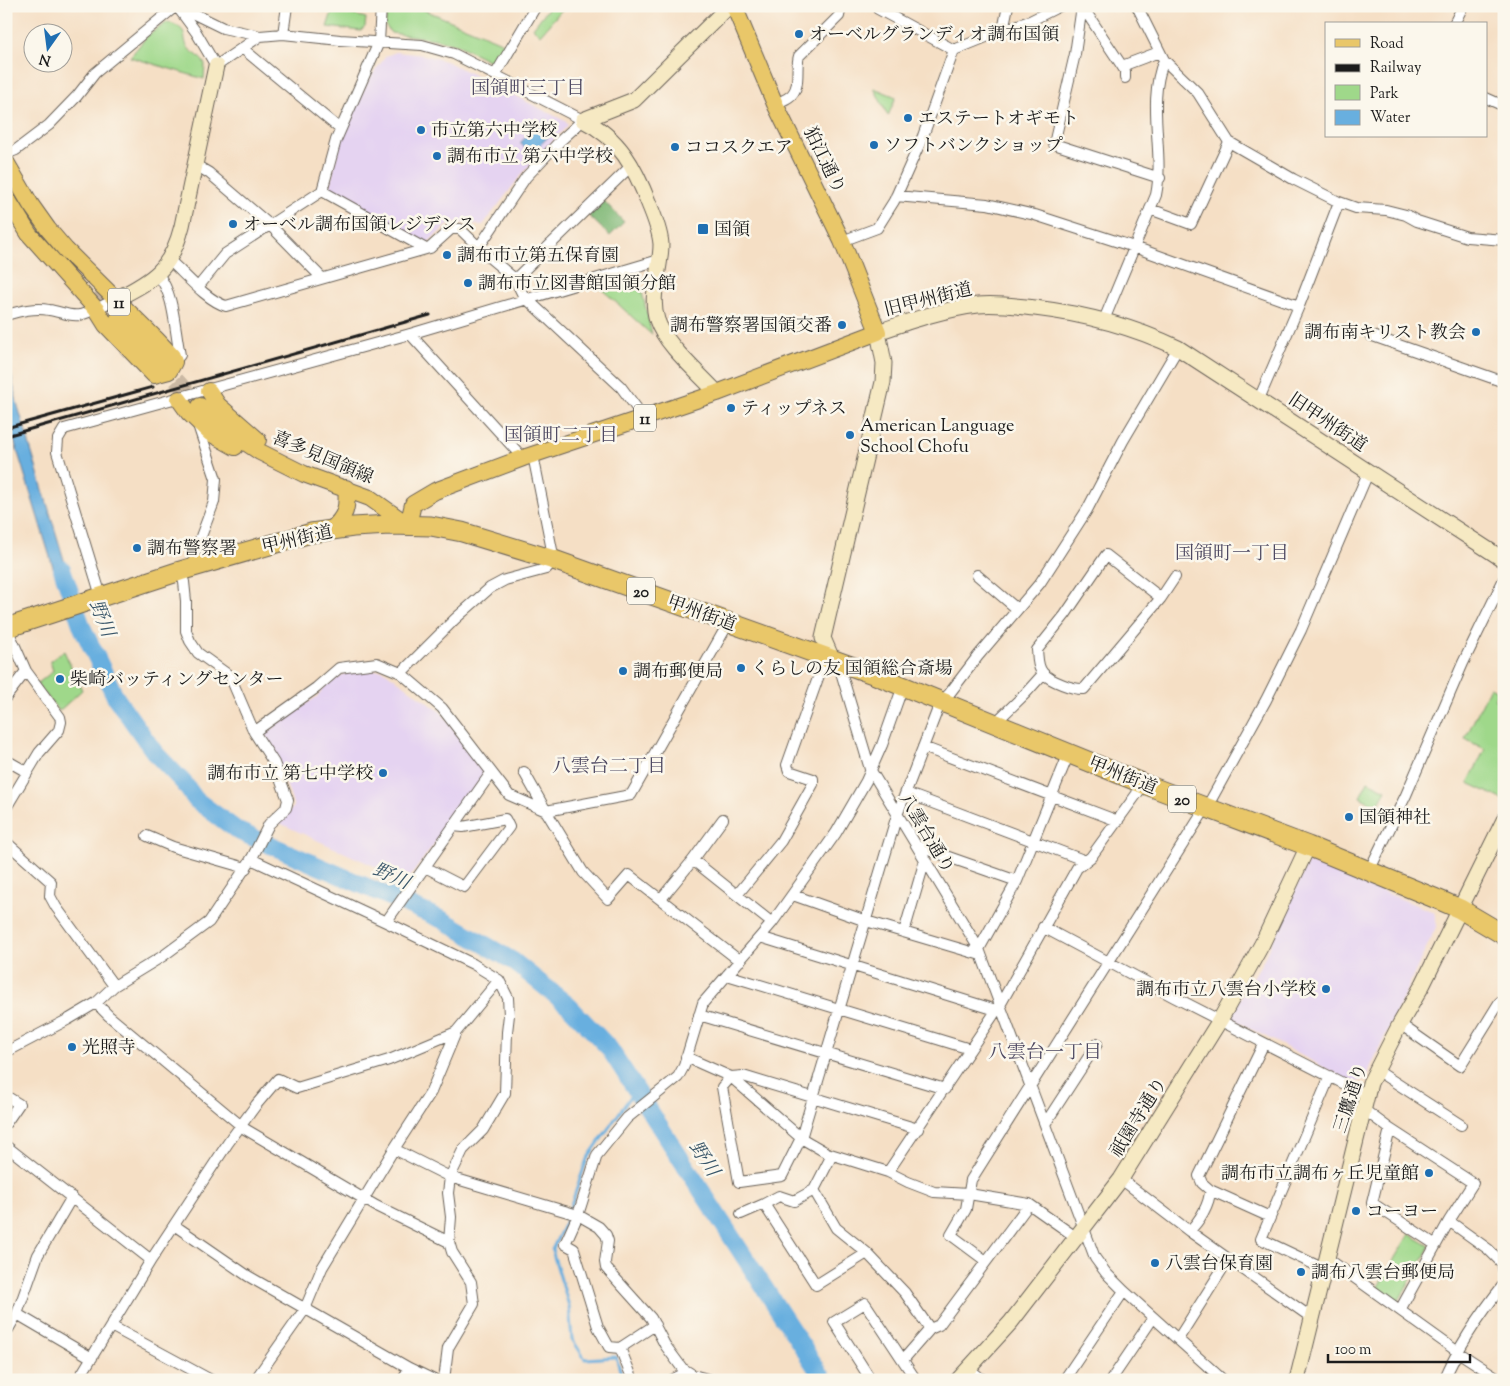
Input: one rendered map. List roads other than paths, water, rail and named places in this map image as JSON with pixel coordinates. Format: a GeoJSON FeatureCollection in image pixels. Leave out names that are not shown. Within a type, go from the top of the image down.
{"type":"FeatureCollection","features":[{"type":"Feature","properties":{"kind":"highway","name":"甲州街道"},"geometry":{"type":"LineString","coordinates":[[6,628],[188,569],[311,533],[399,525],[431,526],[470,534],[554,560],[801,648],[837,665],[904,686],[1144,784],[1369,871],[1460,909],[1504,935]]}},
{"type":"Feature","properties":{"kind":"main road","name":"狛江通り"},"geometry":{"type":"LineString","coordinates":[[734,6],[775,104],[842,240],[878,332]]}},
{"type":"Feature","properties":{"kind":"main road","name":"11"},"geometry":{"type":"LineString","coordinates":[[6,162],[48,229],[71,256],[172,356],[166,361],[169,371],[154,374],[103,311],[29,234],[9,190],[6,171]]}},
{"type":"Feature","properties":{"kind":"main road","name":"旧甲州街道"},"geometry":{"type":"LineString","coordinates":[[399,525],[414,504],[435,492],[528,457],[717,393],[878,332]]}},
{"type":"Feature","properties":{"kind":"main road"},"geometry":{"type":"LineString","coordinates":[[209,391],[218,405],[262,443],[301,463],[351,479],[353,490],[345,513],[331,530]]}},
{"type":"Feature","properties":{"kind":"main road","name":"喜多見国領線"},"geometry":{"type":"LineString","coordinates":[[179,399],[265,455],[304,474],[353,490],[370,498],[399,525]]}},
{"type":"Feature","properties":{"kind":"street"},"geometry":{"type":"LineString","coordinates":[[177,6],[223,28],[260,36],[283,34],[422,45],[454,54],[597,127],[622,151],[632,165],[654,217],[661,243],[654,293],[657,320],[668,342],[717,393]]}},
{"type":"Feature","properties":{"kind":"street"},"geometry":{"type":"LineString","coordinates":[[6,314],[22,310],[40,309],[70,315],[103,311],[116,300],[147,284],[169,260],[175,249],[182,226],[216,66],[196,32],[177,6]]}},
{"type":"Feature","properties":{"kind":"street"},"geometry":{"type":"LineString","coordinates":[[6,154],[16,150],[49,125],[95,73],[177,6]]}},
{"type":"Feature","properties":{"kind":"street"},"geometry":{"type":"LineString","coordinates":[[283,34],[287,6]]}},
{"type":"Feature","properties":{"kind":"street"},"geometry":{"type":"LineString","coordinates":[[198,287],[225,254],[271,226],[322,191],[340,129],[379,42],[381,6]]}},
{"type":"Feature","properties":{"kind":"street"},"geometry":{"type":"LineString","coordinates":[[494,75],[536,6]]}},
{"type":"Feature","properties":{"kind":"street"},"geometry":{"type":"LineString","coordinates":[[479,247],[526,177],[560,141],[583,120],[634,100],[729,6]]}},
{"type":"Feature","properties":{"kind":"street"},"geometry":{"type":"LineString","coordinates":[[775,104],[794,93],[797,82],[797,61],[839,16],[841,6]]}},
{"type":"Feature","properties":{"kind":"street"},"geometry":{"type":"LineString","coordinates":[[1003,30],[1008,6]]}},
{"type":"Feature","properties":{"kind":"street"},"geometry":{"type":"LineString","coordinates":[[842,240],[877,228],[896,196],[923,136],[954,50],[1030,21],[1060,6]]}},
{"type":"Feature","properties":{"kind":"street"},"geometry":{"type":"LineString","coordinates":[[1125,78],[1122,66],[1082,6],[1076,54],[1054,144],[1160,178]]}},
{"type":"Feature","properties":{"kind":"street"},"geometry":{"type":"LineString","coordinates":[[1137,6],[1161,56],[1198,93],[1229,142],[1293,179],[1339,202],[1356,208],[1386,210],[1406,215],[1425,224],[1468,237],[1504,240]]}},
{"type":"Feature","properties":{"kind":"street"},"geometry":{"type":"LineString","coordinates":[[1455,22],[1463,6]]}},
{"type":"Feature","properties":{"kind":"street"},"geometry":{"type":"LineString","coordinates":[[878,9],[954,50]]}},
{"type":"Feature","properties":{"kind":"street"},"geometry":{"type":"LineString","coordinates":[[196,32],[201,24],[208,22]]}},
{"type":"Feature","properties":{"kind":"street"},"geometry":{"type":"LineString","coordinates":[[243,32],[245,39],[244,47]]}},
{"type":"Feature","properties":{"kind":"street"},"geometry":{"type":"LineString","coordinates":[[216,66],[260,36]]}},
{"type":"Feature","properties":{"kind":"street"},"geometry":{"type":"LineString","coordinates":[[244,47],[340,129]]}},
{"type":"Feature","properties":{"kind":"street"},"geometry":{"type":"LineString","coordinates":[[1122,66],[1161,56]]}},
{"type":"Feature","properties":{"kind":"street"},"geometry":{"type":"LineString","coordinates":[[1104,320],[1156,195],[1160,178],[1155,123],[1161,56]]}},
{"type":"Feature","properties":{"kind":"street"},"geometry":{"type":"LineString","coordinates":[[1488,99],[1504,106]]}},
{"type":"Feature","properties":{"kind":"street"},"geometry":{"type":"LineString","coordinates":[[1150,209],[1192,224],[1229,142]]}},
{"type":"Feature","properties":{"kind":"street"},"geometry":{"type":"LineString","coordinates":[[194,164],[209,173],[271,226],[322,278]]}},
{"type":"Feature","properties":{"kind":"street"},"geometry":{"type":"LineString","coordinates":[[515,279],[632,165]]}},
{"type":"Feature","properties":{"kind":"street"},"geometry":{"type":"LineString","coordinates":[[322,191],[426,249]]}},
{"type":"Feature","properties":{"kind":"street"},"geometry":{"type":"LineString","coordinates":[[896,196],[987,204],[1035,215],[1134,247],[1299,306]]}},
{"type":"Feature","properties":{"kind":"street"},"geometry":{"type":"LineString","coordinates":[[1259,399],[1299,306],[1339,202]]}},
{"type":"Feature","properties":{"kind":"street"},"geometry":{"type":"LineString","coordinates":[[169,260],[198,287],[220,304],[226,306],[430,248],[451,229],[460,229],[515,279],[528,300],[621,387],[644,418]]}},
{"type":"Feature","properties":{"kind":"street"},"geometry":{"type":"LineString","coordinates":[[96,598],[57,452],[58,439],[64,430],[410,334],[659,260]]}},
{"type":"Feature","properties":{"kind":"street"},"geometry":{"type":"LineString","coordinates":[[158,274],[166,284],[171,301],[180,355],[166,361]]}},
{"type":"Feature","properties":{"kind":"street","name":"旧甲州街道"},"geometry":{"type":"LineString","coordinates":[[878,332],[955,309],[978,305],[1004,304],[1074,314],[1104,320],[1139,331],[1178,348],[1504,560]]}},
{"type":"Feature","properties":{"kind":"street"},"geometry":{"type":"LineString","coordinates":[[737,895],[781,841],[813,784],[813,779],[789,771],[787,765],[837,665],[823,638],[883,382],[884,363],[878,332]]}},
{"type":"Feature","properties":{"kind":"street"},"geometry":{"type":"LineString","coordinates":[[401,673],[454,619],[490,588],[505,580],[546,570],[554,560],[528,457],[410,334]]}},
{"type":"Feature","properties":{"kind":"street"},"geometry":{"type":"LineString","coordinates":[[1370,334],[1504,382]]}},
{"type":"Feature","properties":{"kind":"street"},"geometry":{"type":"LineString","coordinates":[[918,1129],[813,1098],[743,1076],[731,1077],[722,1087],[739,1182],[782,1176],[801,1138],[813,1098],[839,1009],[866,921],[897,815],[942,701],[950,694],[1040,583],[1088,510],[1123,441],[1178,348]]}},
{"type":"Feature","properties":{"kind":"street"},"geometry":{"type":"LineString","coordinates":[[6,1052],[96,1003],[114,986],[163,956],[209,922],[250,862],[269,824],[286,808],[288,800],[274,763],[254,732],[230,676],[198,653],[186,631],[184,582],[214,502],[216,479],[198,413]]}},
{"type":"Feature","properties":{"kind":"street"},"geometry":{"type":"LineString","coordinates":[[986,1261],[951,1235],[966,1209],[971,1180],[1212,798],[1266,700],[1318,595],[1368,473]]}},
{"type":"Feature","properties":{"kind":"street"},"geometry":{"type":"LineString","coordinates":[[1161,598],[1106,555],[1065,616],[1038,650],[1039,666],[1043,674],[1077,690],[1084,689],[1161,598],[1175,577]]}},
{"type":"Feature","properties":{"kind":"street"},"geometry":{"type":"LineString","coordinates":[[977,576],[1017,610]]}},
{"type":"Feature","properties":{"kind":"street"},"geometry":{"type":"LineString","coordinates":[[1369,871],[1406,795],[1463,663],[1504,579]]}},
{"type":"Feature","properties":{"kind":"street"},"geometry":{"type":"LineString","coordinates":[[254,732],[316,688],[339,668],[377,662],[401,673],[442,708],[509,796],[546,811],[630,795],[729,622]]}},
{"type":"Feature","properties":{"kind":"street"},"geometry":{"type":"LineString","coordinates":[[6,628],[26,671],[60,717],[61,722],[59,730],[39,753],[6,808]]}},
{"type":"Feature","properties":{"kind":"street","name":"八雲台通り"},"geometry":{"type":"LineString","coordinates":[[837,665],[870,769],[980,952],[998,1007],[1031,1085],[1081,1233],[1106,1273],[1223,1380]]}},
{"type":"Feature","properties":{"kind":"street"},"geometry":{"type":"LineString","coordinates":[[6,697],[26,671]]}},
{"type":"Feature","properties":{"kind":"street"},"geometry":{"type":"LineString","coordinates":[[994,724],[1043,674]]}},
{"type":"Feature","properties":{"kind":"street"},"geometry":{"type":"LineString","coordinates":[[655,1325],[620,1348],[609,1348],[598,1327],[574,1249],[565,1244],[578,1215],[597,1155],[630,1116],[678,1077],[703,1003],[772,923],[836,833],[866,781],[904,686]]}},
{"type":"Feature","properties":{"kind":"street"},"geometry":{"type":"LineString","coordinates":[[923,747],[1118,821]]}},
{"type":"Feature","properties":{"kind":"street"},"geometry":{"type":"LineString","coordinates":[[793,895],[866,921],[980,952],[1018,881],[1069,753]]}},
{"type":"Feature","properties":{"kind":"street"},"geometry":{"type":"LineString","coordinates":[[6,760],[27,772]]}},
{"type":"Feature","properties":{"kind":"street"},"geometry":{"type":"LineString","coordinates":[[524,772],[583,872],[608,899],[629,875],[740,961]]}},
{"type":"Feature","properties":{"kind":"street"},"geometry":{"type":"LineString","coordinates":[[387,920],[491,773]]}},
{"type":"Feature","properties":{"kind":"street"},"geometry":{"type":"LineString","coordinates":[[888,1172],[998,1007],[1077,868],[1086,862],[1144,784]]}},
{"type":"Feature","properties":{"kind":"street"},"geometry":{"type":"LineString","coordinates":[[906,793],[1086,862]]}},
{"type":"Feature","properties":{"kind":"street"},"geometry":{"type":"LineString","coordinates":[[425,868],[464,887],[509,827],[505,819],[463,827],[453,826]]}},
{"type":"Feature","properties":{"kind":"street"},"geometry":{"type":"LineString","coordinates":[[661,899],[723,819]]}},
{"type":"Feature","properties":{"kind":"street","name":"三鷹通り"},"geometry":{"type":"LineString","coordinates":[[1297,1380],[1365,1102],[1376,1070],[1423,984],[1504,820]]}},
{"type":"Feature","properties":{"kind":"street"},"geometry":{"type":"LineString","coordinates":[[147,836],[173,847],[250,862],[387,920],[499,980],[508,998],[510,1015],[507,1032],[505,1093],[483,1130],[463,1150],[450,1177],[448,1193],[452,1217],[449,1242],[452,1252],[471,1282],[474,1304],[448,1348],[444,1380]]}},
{"type":"Feature","properties":{"kind":"street"},"geometry":{"type":"LineString","coordinates":[[6,842],[52,882],[50,896],[56,907],[114,986]]}},
{"type":"Feature","properties":{"kind":"street"},"geometry":{"type":"LineString","coordinates":[[917,846],[1018,881]]}},
{"type":"Feature","properties":{"kind":"street","name":"祇園寺通り"},"geometry":{"type":"LineString","coordinates":[[964,1374],[1012,1322],[1121,1178],[1220,1020],[1262,944],[1308,846]]}},
{"type":"Feature","properties":{"kind":"street"},"geometry":{"type":"LineString","coordinates":[[693,860],[772,923]]}},
{"type":"Feature","properties":{"kind":"street"},"geometry":{"type":"LineString","coordinates":[[904,932],[925,860]]}},
{"type":"Feature","properties":{"kind":"street"},"geometry":{"type":"LineString","coordinates":[[1043,927],[1107,962],[1330,1076],[1365,1102],[1390,1130],[1473,1183],[1449,1221],[1400,1310]]}},
{"type":"Feature","properties":{"kind":"street"},"geometry":{"type":"LineString","coordinates":[[760,937],[852,966],[998,1007]]}},
{"type":"Feature","properties":{"kind":"street"},"geometry":{"type":"LineString","coordinates":[[727,975],[970,1049]]}},
{"type":"Feature","properties":{"kind":"street"},"geometry":{"type":"LineString","coordinates":[[255,1380],[305,1309],[322,1268],[431,1092],[456,1032],[499,980]]}},
{"type":"Feature","properties":{"kind":"street"},"geometry":{"type":"LineString","coordinates":[[96,1003],[122,1027],[245,1129],[364,1199],[449,1242]]}},
{"type":"Feature","properties":{"kind":"street"},"geometry":{"type":"LineString","coordinates":[[1400,1024],[1460,1066],[1499,1003],[1504,1005]]}},
{"type":"Feature","properties":{"kind":"street"},"geometry":{"type":"LineString","coordinates":[[699,1015],[945,1089]]}},
{"type":"Feature","properties":{"kind":"street"},"geometry":{"type":"LineString","coordinates":[[78,1380],[174,1225],[241,1125],[278,1079],[297,1088],[389,1060],[456,1032]]}},
{"type":"Feature","properties":{"kind":"street"},"geometry":{"type":"LineString","coordinates":[[1264,1042],[1199,1176],[1202,1183],[1210,1190],[1270,1217]]}},
{"type":"Feature","properties":{"kind":"street"},"geometry":{"type":"LineString","coordinates":[[1045,1124],[1098,1044]]}},
{"type":"Feature","properties":{"kind":"street"},"geometry":{"type":"LineString","coordinates":[[686,1057],[731,1077],[801,1138],[832,1155],[888,1172],[934,1192],[969,1194],[1029,1204],[1081,1233]]}},
{"type":"Feature","properties":{"kind":"street"},"geometry":{"type":"LineString","coordinates":[[1376,1070],[1462,1125]]}},
{"type":"Feature","properties":{"kind":"street"},"geometry":{"type":"LineString","coordinates":[[1330,1076],[1261,1238],[1325,1263],[1400,1310],[1501,1380]]}},
{"type":"Feature","properties":{"kind":"street"},"geometry":{"type":"LineString","coordinates":[[6,1096],[19,1104],[6,1123]]}},
{"type":"Feature","properties":{"kind":"street"},"geometry":{"type":"LineString","coordinates":[[1390,1130],[1372,1203],[1436,1245]]}},
{"type":"Feature","properties":{"kind":"street"},"geometry":{"type":"LineString","coordinates":[[6,1146],[151,1260]]}},
{"type":"Feature","properties":{"kind":"street"},"geometry":{"type":"LineString","coordinates":[[394,1149],[450,1177],[578,1215],[599,1227],[606,1235],[608,1246],[605,1262],[606,1268],[651,1318],[665,1345],[678,1364],[687,1372],[711,1380]]}},
{"type":"Feature","properties":{"kind":"street"},"geometry":{"type":"LineString","coordinates":[[741,1214],[779,1196],[794,1201],[814,1190],[832,1155]]}},
{"type":"Feature","properties":{"kind":"street"},"geometry":{"type":"LineString","coordinates":[[1121,1178],[1228,1260],[1312,1318]]}},
{"type":"Feature","properties":{"kind":"street"},"geometry":{"type":"LineString","coordinates":[[814,1190],[836,1228],[867,1253],[905,1293],[930,1330]]}},
{"type":"Feature","properties":{"kind":"street"},"geometry":{"type":"LineString","coordinates":[[1189,1230],[1195,1225],[1210,1197],[1210,1190]]}},
{"type":"Feature","properties":{"kind":"street"},"geometry":{"type":"LineString","coordinates":[[6,1333],[17,1314],[38,1255],[72,1197]]}},
{"type":"Feature","properties":{"kind":"street"},"geometry":{"type":"LineString","coordinates":[[764,1204],[816,1285],[867,1253]]}},
{"type":"Feature","properties":{"kind":"street"},"geometry":{"type":"LineString","coordinates":[[903,1360],[930,1330],[939,1325],[1029,1204]]}},
{"type":"Feature","properties":{"kind":"street"},"geometry":{"type":"LineString","coordinates":[[1449,1221],[1488,1249],[1502,1263],[1504,1272]]}},
{"type":"Feature","properties":{"kind":"street"},"geometry":{"type":"LineString","coordinates":[[174,1225],[248,1276],[409,1368],[434,1380]]}},
{"type":"Feature","properties":{"kind":"street"},"geometry":{"type":"LineString","coordinates":[[1178,1339],[1228,1260]]}},
{"type":"Feature","properties":{"kind":"street"},"geometry":{"type":"LineString","coordinates":[[1444,1380],[1458,1352],[1488,1304],[1504,1284]]}},
{"type":"Feature","properties":{"kind":"street"},"geometry":{"type":"LineString","coordinates":[[1064,1380],[1124,1291]]}},
{"type":"Feature","properties":{"kind":"street"},"geometry":{"type":"LineString","coordinates":[[871,1380],[834,1322],[865,1302],[916,1380]]}},
{"type":"Feature","properties":{"kind":"street"},"geometry":{"type":"LineString","coordinates":[[17,1314],[92,1358]]}},
{"type":"Feature","properties":{"kind":"street"},"geometry":{"type":"LineString","coordinates":[[1111,1380],[1154,1318]]}},
{"type":"Feature","properties":{"kind":"street"},"geometry":{"type":"LineString","coordinates":[[110,1326],[210,1380]]}},
{"type":"Feature","properties":{"kind":"street"},"geometry":{"type":"LineString","coordinates":[[620,1348],[633,1380]]}},
{"type":"Feature","properties":{"kind":"street"},"geometry":{"type":"LineString","coordinates":[[403,1380],[409,1368]]}},
{"type":"Feature","properties":{"kind":"street"},"geometry":{"type":"LineString","coordinates":[[672,1380],[687,1372]]}},
{"type":"Feature","properties":{"kind":"street"},"geometry":{"type":"LineString","coordinates":[[964,1374],[983,1380]]}},
{"type":"Feature","properties":{"kind":"water"},"geometry":{"type":"Polygon","coordinates":[[[545,119],[556,129],[531,154],[520,143],[545,119]]]}},
{"type":"Feature","properties":{"kind":"water"},"geometry":{"type":"Polygon","coordinates":[[[6,349],[17,403],[73,590],[63,593],[54,570],[6,414],[6,349]]]}},
{"type":"Feature","properties":{"kind":"waterway","name":"野川"},"geometry":{"type":"LineString","coordinates":[[62,569],[82,627],[116,698],[155,753],[183,782],[196,800],[238,831],[443,920],[513,961],[569,1006],[609,1048],[824,1380]]}},
{"type":"Feature","properties":{"kind":"waterway"},"geometry":{"type":"LineString","coordinates":[[623,1380],[616,1357],[585,1359],[572,1339],[569,1306],[552,1250],[565,1223],[587,1159],[636,1089]]}},
{"type":"Feature","properties":{"kind":"tunnel"},"geometry":{"type":"LineString","coordinates":[[94,294],[118,319]]}},
{"type":"Feature","properties":{"kind":"tunnel"},"geometry":{"type":"LineString","coordinates":[[160,362],[200,406]]}},
{"type":"Feature","properties":{"kind":"railway"},"geometry":{"type":"LineString","coordinates":[[6,436],[430,315]]}},
{"type":"Feature","properties":{"kind":"railway"},"geometry":{"type":"LineString","coordinates":[[6,428],[153,387]]}},
{"type":"Feature","properties":{"kind":"place","name":"オーベルグランディオ調布国領"},"geometry":{"type":"Point","coordinates":[799,34]}},
{"type":"Feature","properties":{"kind":"place","name":"エステートオギモト"},"geometry":{"type":"Point","coordinates":[908,118]}},
{"type":"Feature","properties":{"kind":"place","name":"市立第六中学校"},"geometry":{"type":"Point","coordinates":[421,130]}},
{"type":"Feature","properties":{"kind":"place","name":"ソフトバンクショップ"},"geometry":{"type":"Point","coordinates":[874,145]}},
{"type":"Feature","properties":{"kind":"place","name":"ココスクエア"},"geometry":{"type":"Point","coordinates":[675,147]}},
{"type":"Feature","properties":{"kind":"place","name":"調布市立 第六中学校"},"geometry":{"type":"Point","coordinates":[437,156]}},
{"type":"Feature","properties":{"kind":"place","name":"オーベル調布国領レジデンス"},"geometry":{"type":"Point","coordinates":[233,224]}},
{"type":"Feature","properties":{"kind":"place","name":"国領"},"geometry":{"type":"Point","coordinates":[703,229]}},
{"type":"Feature","properties":{"kind":"place","name":"調布市立第五保育園"},"geometry":{"type":"Point","coordinates":[447,255]}},
{"type":"Feature","properties":{"kind":"place","name":"調布市立図書館国領分館"},"geometry":{"type":"Point","coordinates":[468,283]}},
{"type":"Feature","properties":{"kind":"place","name":"調布警察署国領交番"},"geometry":{"type":"Point","coordinates":[842,325]}},
{"type":"Feature","properties":{"kind":"place","name":"調布南キリスト教会"},"geometry":{"type":"Point","coordinates":[1476,332]}},
{"type":"Feature","properties":{"kind":"place","name":"ティップネス"},"geometry":{"type":"Point","coordinates":[731,408]}},
{"type":"Feature","properties":{"kind":"place","name":"American Language School Chofu"},"geometry":{"type":"Point","coordinates":[850,435]}},
{"type":"Feature","properties":{"kind":"place","name":"調布警察署"},"geometry":{"type":"Point","coordinates":[137,548]}},
{"type":"Feature","properties":{"kind":"place","name":"くらしの友 国領総合斎場"},"geometry":{"type":"Point","coordinates":[741,668]}},
{"type":"Feature","properties":{"kind":"place","name":"調布郵便局"},"geometry":{"type":"Point","coordinates":[623,671]}},
{"type":"Feature","properties":{"kind":"place","name":"柴崎バッティングセンター"},"geometry":{"type":"Point","coordinates":[60,679]}},
{"type":"Feature","properties":{"kind":"place","name":"調布市立 第七中学校"},"geometry":{"type":"Point","coordinates":[383,773]}},
{"type":"Feature","properties":{"kind":"place","name":"国領神社"},"geometry":{"type":"Point","coordinates":[1349,817]}},
{"type":"Feature","properties":{"kind":"place","name":"調布市立八雲台小学校"},"geometry":{"type":"Point","coordinates":[1326,989]}},
{"type":"Feature","properties":{"kind":"place","name":"光照寺"},"geometry":{"type":"Point","coordinates":[72,1047]}},
{"type":"Feature","properties":{"kind":"place","name":"調布市立調布ヶ丘児童館"},"geometry":{"type":"Point","coordinates":[1429,1173]}},
{"type":"Feature","properties":{"kind":"place","name":"コーヨー"},"geometry":{"type":"Point","coordinates":[1356,1211]}},
{"type":"Feature","properties":{"kind":"place","name":"八雲台保育園"},"geometry":{"type":"Point","coordinates":[1155,1263]}},
{"type":"Feature","properties":{"kind":"place","name":"調布八雲台郵便局"},"geometry":{"type":"Point","coordinates":[1301,1272]}},
{"type":"Feature","properties":{"kind":"district","name":"国領町三丁目"},"geometry":{"type":"Point","coordinates":[528,87]}},
{"type":"Feature","properties":{"kind":"district","name":"国領町二丁目"},"geometry":{"type":"Point","coordinates":[561,434]}},
{"type":"Feature","properties":{"kind":"district","name":"国領町一丁目"},"geometry":{"type":"Point","coordinates":[1232,552]}},
{"type":"Feature","properties":{"kind":"district","name":"八雲台二丁目"},"geometry":{"type":"Point","coordinates":[609,765]}},
{"type":"Feature","properties":{"kind":"district","name":"八雲台一丁目"},"geometry":{"type":"Point","coordinates":[1045,1051]}}]}
